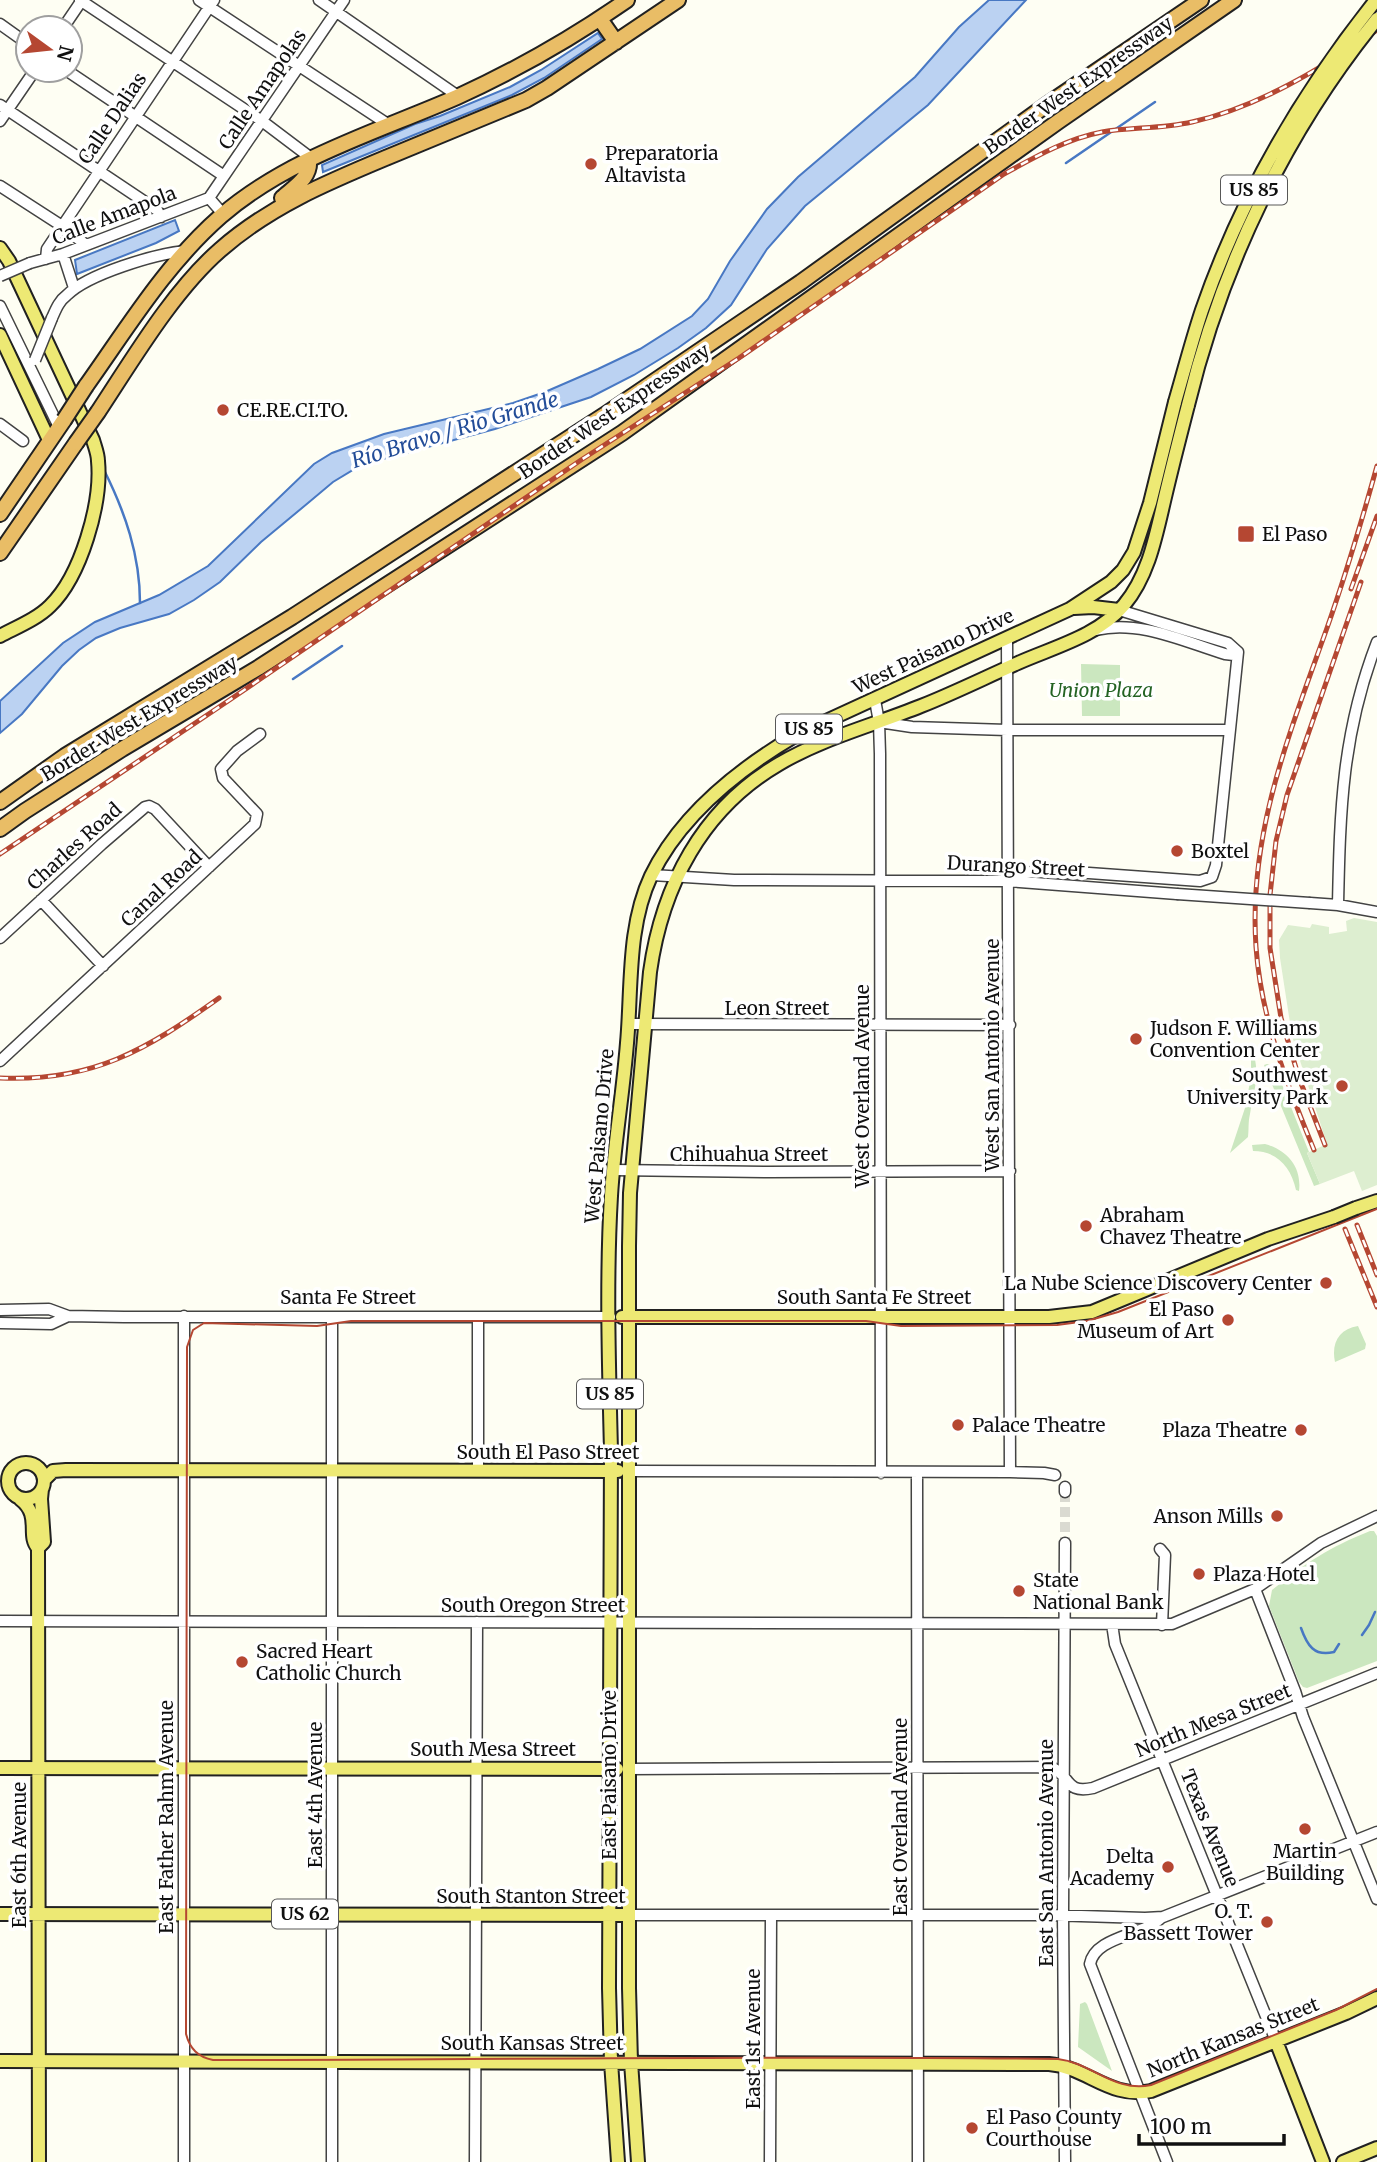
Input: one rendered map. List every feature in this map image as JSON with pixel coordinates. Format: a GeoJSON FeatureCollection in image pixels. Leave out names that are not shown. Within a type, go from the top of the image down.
{"type":"FeatureCollection","features":[{"type":"Feature","properties":{"kind":"highway"},"geometry":{"type":"LineString","coordinates":[[0,553],[153,329],[196,275],[236,237],[276,209],[315,188],[526,100],[608,31],[627,0]]}},
{"type":"Feature","properties":{"kind":"highway"},"geometry":{"type":"LineString","coordinates":[[0,514],[162,278],[223,214],[274,179],[309,160],[458,96],[559,43],[608,31],[678,0]]}},
{"type":"Feature","properties":{"kind":"highway","name":"Border West Expressway"},"geometry":{"type":"LineString","coordinates":[[0,802],[65,756],[292,617],[606,414],[801,282],[1045,106],[1201,0]]}},
{"type":"Feature","properties":{"kind":"highway","name":"Border West Expressway"},"geometry":{"type":"LineString","coordinates":[[0,829],[25,810],[122,749],[258,668],[622,433],[1059,121],[1234,0]]}},
{"type":"Feature","properties":{"kind":"highway"},"geometry":{"type":"LineString","coordinates":[[276,209],[281,199],[306,176],[310,168],[309,160]]}},
{"type":"Feature","properties":{"kind":"main road","name":"West Paisano Drive"},"geometry":{"type":"LineString","coordinates":[[629,1471],[632,1170],[655,939],[663,909],[676,878],[709,825],[750,784],[779,763],[922,706],[1093,630],[1119,610],[1133,593],[1147,566],[1206,299],[1231,237],[1290,122],[1348,35],[1376,0]]}},
{"type":"Feature","properties":{"kind":"main road","name":"West Paisano Drive"},"geometry":{"type":"LineString","coordinates":[[611,1471],[610,1214],[629,1024],[634,935],[640,905],[664,852],[688,821],[751,764],[798,734],[1070,609],[1111,582],[1123,570],[1134,552],[1182,403],[1246,234],[1313,110],[1377,19]]}},
{"type":"Feature","properties":{"kind":"main road"},"geometry":{"type":"LineString","coordinates":[[0,248],[9,261],[93,440],[99,459],[99,481],[89,529],[66,587],[50,606],[31,620],[0,636]]}},
{"type":"Feature","properties":{"kind":"main road"},"geometry":{"type":"LineString","coordinates":[[0,335],[49,440]]}},
{"type":"Feature","properties":{"kind":"main road"},"geometry":{"type":"LineString","coordinates":[[1070,609],[1093,607],[1119,610]]}},
{"type":"Feature","properties":{"kind":"main road","name":"South Santa Fe Street"},"geometry":{"type":"LineString","coordinates":[[629,1317],[1049,1317],[1092,1312],[1268,1239],[1377,1201]]}},
{"type":"Feature","properties":{"kind":"main road","name":"Santa Fe Street"},"geometry":{"type":"LineString","coordinates":[[610,1317],[629,1317]]}},
{"type":"Feature","properties":{"kind":"main road"},"geometry":{"type":"LineString","coordinates":[[2,1462],[11,1495],[26,1500],[34,1497],[43,1484],[38,1468],[28,1463],[17,1465],[8,1477]]}},
{"type":"Feature","properties":{"kind":"main road","name":"South El Paso Street"},"geometry":{"type":"LineString","coordinates":[[43,1484],[48,1475],[59,1470],[629,1471]]}},
{"type":"Feature","properties":{"kind":"main road","name":"East Paisano Drive"},"geometry":{"type":"LineString","coordinates":[[611,1471],[611,2062],[618,2162]]}},
{"type":"Feature","properties":{"kind":"main road","name":"East Paisano Drive"},"geometry":{"type":"LineString","coordinates":[[629,1471],[629,1916],[631,2062],[638,2162]]}},
{"type":"Feature","properties":{"kind":"main road","name":"East 6th Avenue"},"geometry":{"type":"LineString","coordinates":[[38,1548],[44,1542],[41,1499],[43,1484]]}},
{"type":"Feature","properties":{"kind":"main road","name":"East 6th Avenue"},"geometry":{"type":"LineString","coordinates":[[11,1495],[28,1506],[32,1514],[34,1542],[38,1548],[39,2162]]}},
{"type":"Feature","properties":{"kind":"main road","name":"South Mesa Street"},"geometry":{"type":"LineString","coordinates":[[0,1768],[628,1769]]}},
{"type":"Feature","properties":{"kind":"main road","name":"South Stanton Street"},"geometry":{"type":"LineString","coordinates":[[0,1914],[629,1916]]}},
{"type":"Feature","properties":{"kind":"main road","name":"North Kansas Street"},"geometry":{"type":"LineString","coordinates":[[1064,2066],[1117,2091],[1142,2093],[1377,1998]]}},
{"type":"Feature","properties":{"kind":"main road","name":"Texas Avenue"},"geometry":{"type":"LineString","coordinates":[[1276,2041],[1323,2162]]}},
{"type":"Feature","properties":{"kind":"main road","name":"South Kansas Street"},"geometry":{"type":"LineString","coordinates":[[0,2061],[917,2063],[1064,2066]]}},
{"type":"Feature","properties":{"kind":"main road"},"geometry":{"type":"LineString","coordinates":[[1343,2162],[1377,2148]]}},
{"type":"Feature","properties":{"kind":"street"},"geometry":{"type":"LineString","coordinates":[[81,0],[262,121],[307,155],[309,160]]}},
{"type":"Feature","properties":{"kind":"street"},"geometry":{"type":"LineString","coordinates":[[199,0],[212,4],[298,67],[389,125]]}},
{"type":"Feature","properties":{"kind":"street"},"geometry":{"type":"LineString","coordinates":[[319,0],[458,96]]}},
{"type":"Feature","properties":{"kind":"street","name":"Calle Amapolas"},"geometry":{"type":"LineString","coordinates":[[209,198],[344,0]]}},
{"type":"Feature","properties":{"kind":"street","name":"Calle Dalias"},"geometry":{"type":"LineString","coordinates":[[46,259],[47,249],[212,4]]}},
{"type":"Feature","properties":{"kind":"street"},"geometry":{"type":"LineString","coordinates":[[84,82],[224,176]]}},
{"type":"Feature","properties":{"kind":"street"},"geometry":{"type":"LineString","coordinates":[[0,121],[4,108],[24,84]]}},
{"type":"Feature","properties":{"kind":"street"},"geometry":{"type":"LineString","coordinates":[[4,108],[157,210],[161,217]]}},
{"type":"Feature","properties":{"kind":"street"},"geometry":{"type":"LineString","coordinates":[[0,186],[86,245]]}},
{"type":"Feature","properties":{"kind":"street"},"geometry":{"type":"LineString","coordinates":[[209,198],[223,214]]}},
{"type":"Feature","properties":{"kind":"street","name":"Calle Amapola"},"geometry":{"type":"LineString","coordinates":[[0,276],[30,263],[46,259],[65,259],[86,245],[209,198]]}},
{"type":"Feature","properties":{"kind":"street"},"geometry":{"type":"LineString","coordinates":[[18,375],[32,364],[57,306],[73,284],[160,254],[185,251]]}},
{"type":"Feature","properties":{"kind":"street"},"geometry":{"type":"LineString","coordinates":[[65,259],[73,284]]}},
{"type":"Feature","properties":{"kind":"street"},"geometry":{"type":"LineString","coordinates":[[0,306],[61,423]]}},
{"type":"Feature","properties":{"kind":"street"},"geometry":{"type":"LineString","coordinates":[[0,424],[23,441]]}},
{"type":"Feature","properties":{"kind":"street"},"geometry":{"type":"LineString","coordinates":[[1119,610],[1228,643],[1238,652]]}},
{"type":"Feature","properties":{"kind":"street"},"geometry":{"type":"LineString","coordinates":[[1093,630],[1133,626],[1225,654],[1234,655],[1238,652]]}},
{"type":"Feature","properties":{"kind":"street","name":"West San Antonio Avenue"},"geometry":{"type":"LineString","coordinates":[[1007,638],[1010,1472]]}},
{"type":"Feature","properties":{"kind":"street"},"geometry":{"type":"LineString","coordinates":[[1338,905],[1342,785],[1346,753],[1358,700],[1376,645]]}},
{"type":"Feature","properties":{"kind":"street"},"geometry":{"type":"LineString","coordinates":[[1008,881],[1023,872],[1209,880],[1216,865],[1238,652]]}},
{"type":"Feature","properties":{"kind":"street","name":"West Overland Avenue"},"geometry":{"type":"LineString","coordinates":[[875,699],[879,722],[881,1473]]}},
{"type":"Feature","properties":{"kind":"street"},"geometry":{"type":"LineString","coordinates":[[879,722],[912,727],[1007,730],[1230,730]]}},
{"type":"Feature","properties":{"kind":"street","name":"Canal Road"},"geometry":{"type":"LineString","coordinates":[[1,1058],[257,822],[257,814],[223,778],[221,769],[237,751],[260,734]]}},
{"type":"Feature","properties":{"kind":"street","name":"Charles Road"},"geometry":{"type":"LineString","coordinates":[[0,938],[142,809],[149,806],[155,809],[209,867]]}},
{"type":"Feature","properties":{"kind":"street","name":"Durango Street"},"geometry":{"type":"LineString","coordinates":[[652,875],[734,880],[1008,881],[1338,905],[1377,912]]}},
{"type":"Feature","properties":{"kind":"street"},"geometry":{"type":"LineString","coordinates":[[41,900],[103,966]]}},
{"type":"Feature","properties":{"kind":"street","name":"Leon Street"},"geometry":{"type":"LineString","coordinates":[[629,1024],[1010,1025]]}},
{"type":"Feature","properties":{"kind":"street","name":"Chihuahua Street"},"geometry":{"type":"LineString","coordinates":[[614,1170],[1010,1171]]}},
{"type":"Feature","properties":{"kind":"street","name":"Santa Fe Street"},"geometry":{"type":"LineString","coordinates":[[0,1310],[49,1309],[68,1316],[610,1317]]}},
{"type":"Feature","properties":{"kind":"street","name":"Santa Fe Street"},"geometry":{"type":"LineString","coordinates":[[0,1323],[51,1324],[68,1316]]}},
{"type":"Feature","properties":{"kind":"street","name":"East Father Rahm Avenue"},"geometry":{"type":"LineString","coordinates":[[184,1316],[184,2162]]}},
{"type":"Feature","properties":{"kind":"street","name":"East 4th Avenue"},"geometry":{"type":"LineString","coordinates":[[332,1317],[332,2162]]}},
{"type":"Feature","properties":{"kind":"street"},"geometry":{"type":"LineString","coordinates":[[478,1317],[478,1471]]}},
{"type":"Feature","properties":{"kind":"street","name":"South El Paso Street"},"geometry":{"type":"LineString","coordinates":[[629,1471],[1010,1472],[1055,1475]]}},
{"type":"Feature","properties":{"kind":"street","name":"East Overland Avenue"},"geometry":{"type":"LineString","coordinates":[[917,1473],[918,2162]]}},
{"type":"Feature","properties":{"kind":"street","name":"South Oregon Street"},"geometry":{"type":"LineString","coordinates":[[0,1621],[1176,1624],[1255,1589],[1321,1543],[1377,1517]]}},
{"type":"Feature","properties":{"kind":"street","name":"East San Antonio Avenue"},"geometry":{"type":"LineString","coordinates":[[1065,1543],[1065,2162]]}},
{"type":"Feature","properties":{"kind":"street"},"geometry":{"type":"LineString","coordinates":[[1160,1549],[1164,1555],[1162,1625]]}},
{"type":"Feature","properties":{"kind":"street"},"geometry":{"type":"LineString","coordinates":[[1255,1589],[1377,1899]]}},
{"type":"Feature","properties":{"kind":"street"},"geometry":{"type":"LineString","coordinates":[[475,2162],[477,1622]]}},
{"type":"Feature","properties":{"kind":"street","name":"Texas Avenue"},"geometry":{"type":"LineString","coordinates":[[1112,1624],[1115,1644],[1276,2041]]}},
{"type":"Feature","properties":{"kind":"street","name":"North Mesa Street"},"geometry":{"type":"LineString","coordinates":[[1065,1779],[1080,1790],[1093,1788],[1377,1672]]}},
{"type":"Feature","properties":{"kind":"street","name":"South Mesa Street"},"geometry":{"type":"LineString","coordinates":[[628,1769],[1051,1768],[1059,1771],[1065,1779]]}},
{"type":"Feature","properties":{"kind":"street"},"geometry":{"type":"LineString","coordinates":[[1167,2162],[1142,2093],[1090,1969],[1093,1953],[1101,1946],[1157,1923],[1163,1917],[1377,1832]]}},
{"type":"Feature","properties":{"kind":"street","name":"South Stanton Street"},"geometry":{"type":"LineString","coordinates":[[629,1916],[1163,1917]]}},
{"type":"Feature","properties":{"kind":"street","name":"East 1st Avenue"},"geometry":{"type":"LineString","coordinates":[[770,2162],[771,1916]]}},
{"type":"Feature","properties":{"kind":"green space","name":"Union Plaza"},"geometry":{"type":"Polygon","coordinates":[[[1081,664],[1120,665],[1120,716],[1082,716],[1081,664]]]}},
{"type":"Feature","properties":{"kind":"green space","name":"Southwest University Park"},"geometry":{"type":"Polygon","coordinates":[[[1354,918],[1377,922],[1377,1185],[1362,1191],[1354,1171],[1320,1184],[1307,1153],[1327,1144],[1292,1036],[1279,940],[1288,925],[1310,928],[1312,924],[1329,927],[1329,934],[1347,931],[1346,921],[1354,918]]]}},
{"type":"Feature","properties":{"kind":"green space"},"geometry":{"type":"Polygon","coordinates":[[[1251,1043],[1256,1072],[1248,1137],[1230,1153],[1246,1105],[1251,1075],[1251,1043]]]}},
{"type":"Feature","properties":{"kind":"green space"},"geometry":{"type":"Polygon","coordinates":[[[1264,1065],[1275,1067],[1320,1184],[1314,1186],[1264,1065]]]}},
{"type":"Feature","properties":{"kind":"green space"},"geometry":{"type":"Polygon","coordinates":[[[1265,1144],[1280,1150],[1291,1161],[1298,1174],[1299,1191],[1282,1162],[1269,1154],[1253,1151],[1252,1145],[1265,1144]]]}},
{"type":"Feature","properties":{"kind":"green space"},"geometry":{"type":"Polygon","coordinates":[[[1358,1326],[1366,1344],[1365,1349],[1335,1362],[1334,1349],[1338,1338],[1346,1330],[1358,1326]]]}},
{"type":"Feature","properties":{"kind":"green space"},"geometry":{"type":"Polygon","coordinates":[[[1374,1531],[1377,1536],[1377,1661],[1307,1688],[1303,1687],[1269,1606],[1272,1590],[1318,1556],[1374,1531]]]}},
{"type":"Feature","properties":{"kind":"green space"},"geometry":{"type":"Polygon","coordinates":[[[1085,2002],[1112,2071],[1078,2047],[1080,2004],[1085,2002]]]}},
{"type":"Feature","properties":{"kind":"water","name":"Río Bravo / Rio Grande"},"geometry":{"type":"Polygon","coordinates":[[[989,0],[1026,0],[928,105],[805,206],[767,249],[731,305],[706,328],[634,375],[591,397],[495,429],[379,460],[353,470],[333,482],[261,542],[220,582],[194,600],[169,614],[96,638],[79,650],[22,714],[0,733],[0,701],[63,643],[95,622],[159,595],[208,566],[314,464],[332,453],[384,434],[513,403],[545,392],[640,349],[692,316],[708,299],[730,261],[767,209],[798,177],[915,77],[959,27],[989,0]]]}},
{"type":"Feature","properties":{"kind":"water"},"geometry":{"type":"Polygon","coordinates":[[[598,33],[602,39],[544,78],[512,95],[323,172],[322,165],[415,124],[510,87],[598,33]]]}},
{"type":"Feature","properties":{"kind":"water"},"geometry":{"type":"Polygon","coordinates":[[[175,220],[179,231],[156,243],[77,274],[75,260],[175,220]]]}},
{"type":"Feature","properties":{"kind":"waterway"},"geometry":{"type":"LineString","coordinates":[[1066,163],[1155,102]]}},
{"type":"Feature","properties":{"kind":"waterway"},"geometry":{"type":"LineString","coordinates":[[104,470],[130,534],[140,603]]}},
{"type":"Feature","properties":{"kind":"waterway"},"geometry":{"type":"LineString","coordinates":[[293,679],[342,646]]}},
{"type":"Feature","properties":{"kind":"waterway"},"geometry":{"type":"LineString","coordinates":[[1362,1635],[1375,1612]]}},
{"type":"Feature","properties":{"kind":"waterway"},"geometry":{"type":"LineString","coordinates":[[1301,1628],[1306,1640],[1316,1651],[1334,1652],[1339,1644]]}},
{"type":"Feature","properties":{"kind":"tunnel"},"geometry":{"type":"LineString","coordinates":[[1065,1492],[1065,1543]]}},
{"type":"Feature","properties":{"kind":"tram line"},"geometry":{"type":"LineString","coordinates":[[1377,1209],[1118,1312],[1087,1321],[1057,1325],[901,1326],[866,1321],[351,1321],[317,1326],[204,1323],[193,1330],[187,1347],[186,2034],[195,2052],[213,2060],[1058,2059],[1126,2085],[1138,2086],[1151,2085],[1336,2010],[1377,1989]]}},
{"type":"Feature","properties":{"kind":"railway"},"geometry":{"type":"LineString","coordinates":[[0,854],[581,460],[739,358],[1004,174],[1051,149],[1089,135],[1192,122],[1241,107],[1265,97],[1334,59],[1377,30]]}},
{"type":"Feature","properties":{"kind":"railway"},"geometry":{"type":"LineString","coordinates":[[1314,1150],[1285,1076],[1269,1025],[1259,974],[1255,905],[1265,824],[1275,784],[1341,587],[1377,466]]}},
{"type":"Feature","properties":{"kind":"railway"},"geometry":{"type":"LineString","coordinates":[[1351,589],[1377,516]]}},
{"type":"Feature","properties":{"kind":"railway"},"geometry":{"type":"LineString","coordinates":[[1325,1145],[1299,1078],[1281,1018],[1270,948],[1270,895],[1276,841],[1287,795],[1361,582]]}},
{"type":"Feature","properties":{"kind":"railway"},"geometry":{"type":"LineString","coordinates":[[0,1078],[63,1075],[117,1059],[167,1033],[219,998]]}},
{"type":"Feature","properties":{"kind":"railway"},"geometry":{"type":"LineString","coordinates":[[1357,1225],[1377,1275]]}},
{"type":"Feature","properties":{"kind":"railway"},"geometry":{"type":"LineString","coordinates":[[1345,1229],[1377,1307]]}},
{"type":"Feature","properties":{"kind":"place","name":"Preparatoria Altavista"},"geometry":{"type":"Point","coordinates":[591,164]}},
{"type":"Feature","properties":{"kind":"place","name":"CE.RE.CI.TO."},"geometry":{"type":"Point","coordinates":[223,410]}},
{"type":"Feature","properties":{"kind":"place","name":"El Paso"},"geometry":{"type":"Point","coordinates":[1246,534]}},
{"type":"Feature","properties":{"kind":"place","name":"Boxtel"},"geometry":{"type":"Point","coordinates":[1177,851]}},
{"type":"Feature","properties":{"kind":"place","name":"Judson F. Williams Convention Center"},"geometry":{"type":"Point","coordinates":[1136,1039]}},
{"type":"Feature","properties":{"kind":"place","name":"Southwest University Park"},"geometry":{"type":"Point","coordinates":[1342,1086]}},
{"type":"Feature","properties":{"kind":"place","name":"Abraham Chavez Theatre"},"geometry":{"type":"Point","coordinates":[1086,1226]}},
{"type":"Feature","properties":{"kind":"place","name":"La Nube Science Discovery Center"},"geometry":{"type":"Point","coordinates":[1326,1283]}},
{"type":"Feature","properties":{"kind":"place","name":"El Paso Museum of Art"},"geometry":{"type":"Point","coordinates":[1228,1320]}},
{"type":"Feature","properties":{"kind":"place","name":"Palace Theatre"},"geometry":{"type":"Point","coordinates":[958,1425]}},
{"type":"Feature","properties":{"kind":"place","name":"Plaza Theatre"},"geometry":{"type":"Point","coordinates":[1301,1430]}},
{"type":"Feature","properties":{"kind":"place","name":"Anson Mills"},"geometry":{"type":"Point","coordinates":[1277,1516]}},
{"type":"Feature","properties":{"kind":"place","name":"Plaza Hotel"},"geometry":{"type":"Point","coordinates":[1199,1574]}},
{"type":"Feature","properties":{"kind":"place","name":"State National Bank"},"geometry":{"type":"Point","coordinates":[1019,1591]}},
{"type":"Feature","properties":{"kind":"place","name":"Sacred Heart Catholic Church"},"geometry":{"type":"Point","coordinates":[242,1662]}},
{"type":"Feature","properties":{"kind":"place","name":"Martin Building"},"geometry":{"type":"Point","coordinates":[1305,1829]}},
{"type":"Feature","properties":{"kind":"place","name":"Delta Academy"},"geometry":{"type":"Point","coordinates":[1168,1867]}},
{"type":"Feature","properties":{"kind":"place","name":"O. T. Bassett Tower"},"geometry":{"type":"Point","coordinates":[1267,1922]}},
{"type":"Feature","properties":{"kind":"place","name":"El Paso County Courthouse"},"geometry":{"type":"Point","coordinates":[972,2128]}}]}
